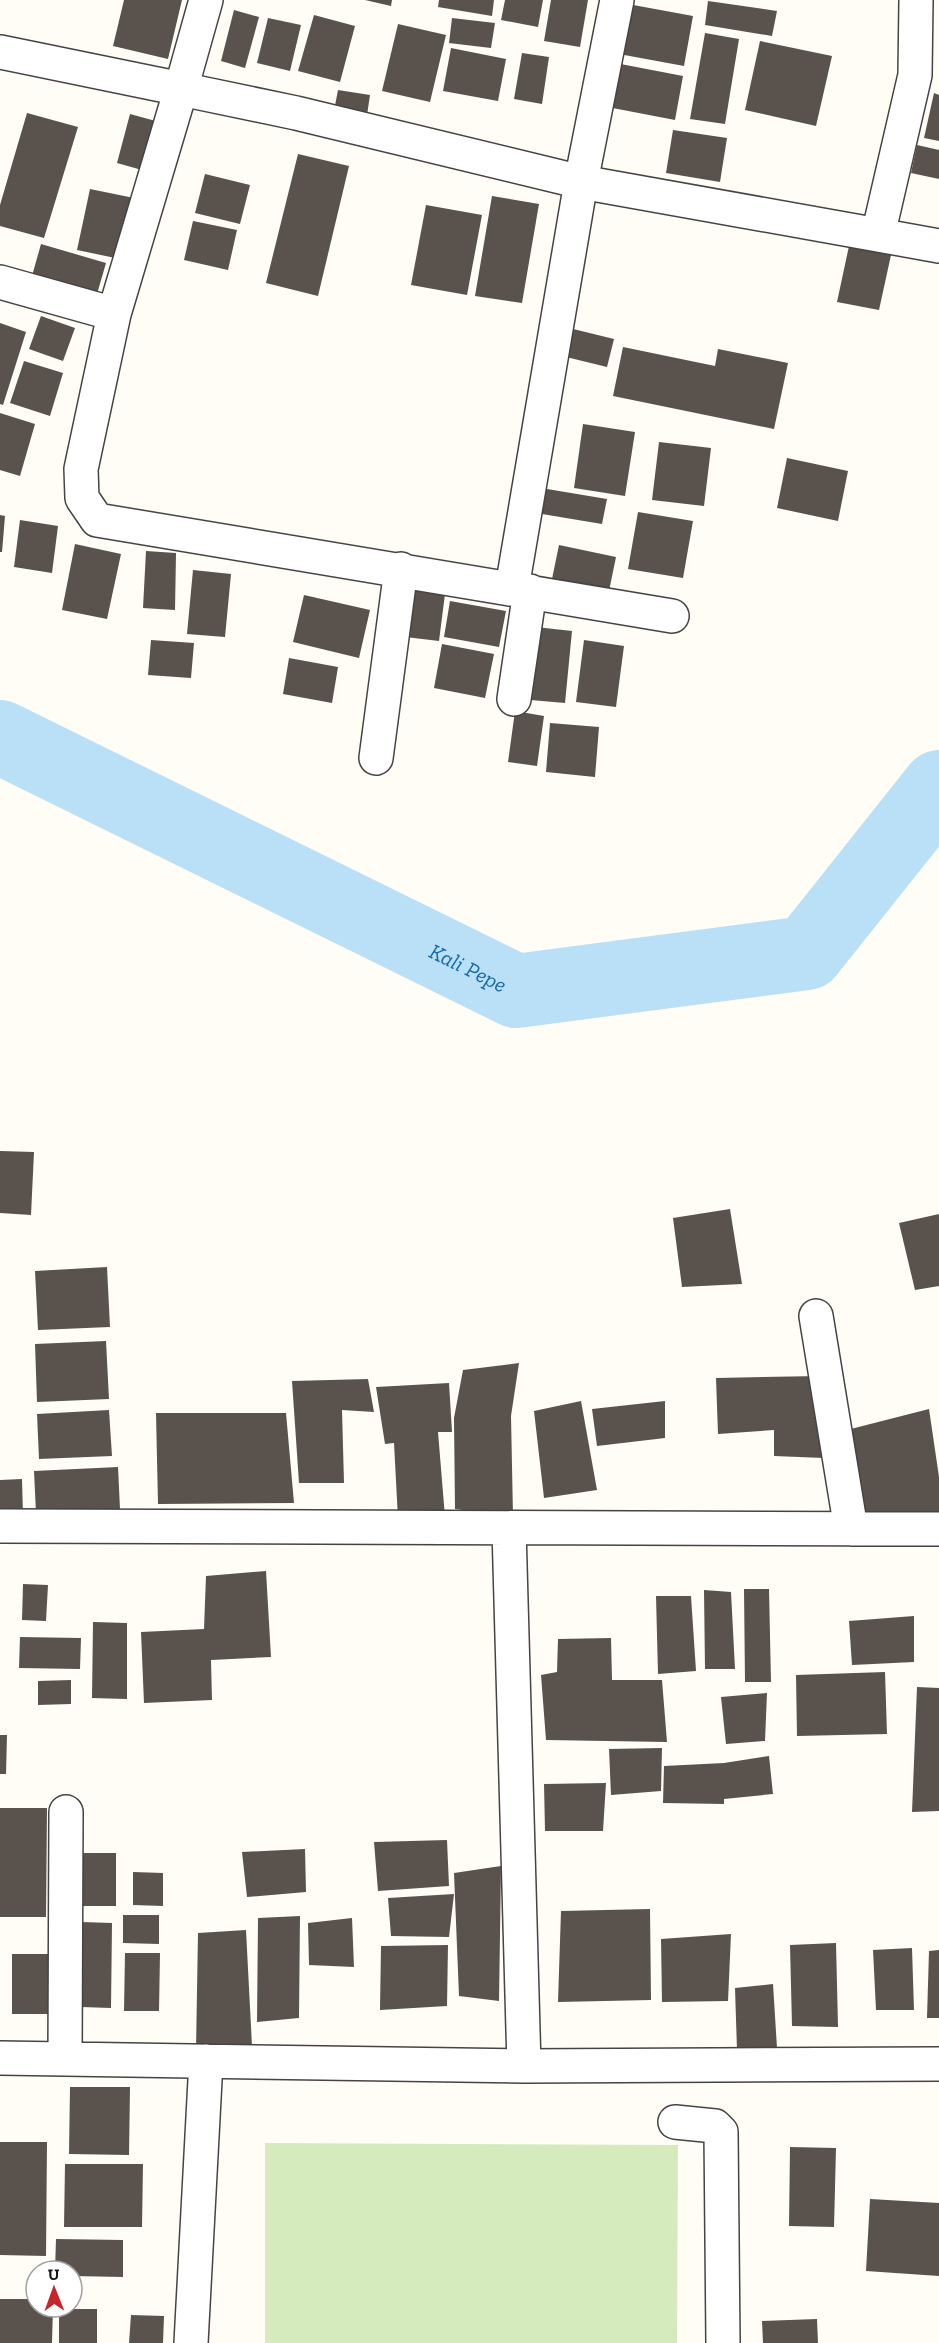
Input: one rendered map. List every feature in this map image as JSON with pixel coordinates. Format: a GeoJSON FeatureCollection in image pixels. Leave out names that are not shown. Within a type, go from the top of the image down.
{"type":"FeatureCollection","features":[{"type":"Feature","properties":{"kind":"street"},"geometry":{"type":"LineString","coordinates":[[206,0],[114,314],[81,469],[82,498],[97,520],[672,616]]}},
{"type":"Feature","properties":{"kind":"street"},"geometry":{"type":"LineString","coordinates":[[514,699],[521,590],[581,182],[617,0]]}},
{"type":"Feature","properties":{"kind":"street"},"geometry":{"type":"LineString","coordinates":[[878,235],[915,75],[916,0]]}},
{"type":"Feature","properties":{"kind":"street"},"geometry":{"type":"LineString","coordinates":[[0,52],[296,113],[581,182],[939,246]]}},
{"type":"Feature","properties":{"kind":"street"},"geometry":{"type":"LineString","coordinates":[[0,282],[114,314]]}},
{"type":"Feature","properties":{"kind":"street"},"geometry":{"type":"LineString","coordinates":[[376,758],[401,569]]}},
{"type":"Feature","properties":{"kind":"street"},"geometry":{"type":"LineString","coordinates":[[816,1316],[851,1529]]}},
{"type":"Feature","properties":{"kind":"street"},"geometry":{"type":"LineString","coordinates":[[0,1526],[939,1529]]}},
{"type":"Feature","properties":{"kind":"street"},"geometry":{"type":"LineString","coordinates":[[509,1528],[524,2066]]}},
{"type":"Feature","properties":{"kind":"street"},"geometry":{"type":"LineString","coordinates":[[65,2059],[66,1812]]}},
{"type":"Feature","properties":{"kind":"street"},"geometry":{"type":"LineString","coordinates":[[0,2058],[524,2066],[939,2064]]}},
{"type":"Feature","properties":{"kind":"street"},"geometry":{"type":"LineString","coordinates":[[191,2343],[206,2061]]}},
{"type":"Feature","properties":{"kind":"street"},"geometry":{"type":"LineString","coordinates":[[675,2122],[715,2126],[721,2132],[723,2343]]}},
{"type":"Feature","properties":{"kind":"green space"},"geometry":{"type":"Polygon","coordinates":[[[265,2143],[678,2145],[677,2343],[265,2343],[265,2143]]]}},
{"type":"Feature","properties":{"kind":"building"},"geometry":{"type":"Polygon","coordinates":[[[124,0],[182,0],[168,59],[113,46],[124,0]]]}},
{"type":"Feature","properties":{"kind":"building"},"geometry":{"type":"Polygon","coordinates":[[[365,0],[392,0],[391,6],[365,0]]]}},
{"type":"Feature","properties":{"kind":"building"},"geometry":{"type":"Polygon","coordinates":[[[439,0],[494,0],[492,16],[438,7],[439,0]]]}},
{"type":"Feature","properties":{"kind":"building"},"geometry":{"type":"Polygon","coordinates":[[[505,0],[543,0],[538,27],[501,20],[505,0]]]}},
{"type":"Feature","properties":{"kind":"building"},"geometry":{"type":"Polygon","coordinates":[[[551,0],[588,0],[580,47],[544,41],[551,0]]]}},
{"type":"Feature","properties":{"kind":"building"},"geometry":{"type":"Polygon","coordinates":[[[708,1],[777,11],[772,36],[705,25],[708,1]]]}},
{"type":"Feature","properties":{"kind":"building"},"geometry":{"type":"Polygon","coordinates":[[[617,2],[693,16],[684,66],[608,52],[617,2]]]}},
{"type":"Feature","properties":{"kind":"building"},"geometry":{"type":"Polygon","coordinates":[[[234,10],[259,17],[245,68],[221,61],[234,10]]]}},
{"type":"Feature","properties":{"kind":"building"},"geometry":{"type":"Polygon","coordinates":[[[314,15],[355,26],[340,82],[298,71],[314,15]]]}},
{"type":"Feature","properties":{"kind":"building"},"geometry":{"type":"Polygon","coordinates":[[[268,18],[301,25],[290,71],[257,63],[268,18]]]}},
{"type":"Feature","properties":{"kind":"building"},"geometry":{"type":"Polygon","coordinates":[[[452,18],[495,23],[491,48],[449,43],[452,18]]]}},
{"type":"Feature","properties":{"kind":"building"},"geometry":{"type":"Polygon","coordinates":[[[398,24],[446,35],[430,102],[382,91],[398,24]]]}},
{"type":"Feature","properties":{"kind":"building"},"geometry":{"type":"Polygon","coordinates":[[[705,33],[739,39],[725,124],[690,119],[705,33]]]}},
{"type":"Feature","properties":{"kind":"building"},"geometry":{"type":"Polygon","coordinates":[[[760,41],[832,56],[816,126],[745,110],[760,41]]]}},
{"type":"Feature","properties":{"kind":"building"},"geometry":{"type":"Polygon","coordinates":[[[451,48],[506,59],[498,101],[443,91],[451,48]]]}},
{"type":"Feature","properties":{"kind":"building"},"geometry":{"type":"Polygon","coordinates":[[[522,53],[549,57],[542,104],[514,99],[522,53]]]}},
{"type":"Feature","properties":{"kind":"building"},"geometry":{"type":"Polygon","coordinates":[[[605,61],[683,76],[675,120],[597,105],[605,61]]]}},
{"type":"Feature","properties":{"kind":"building"},"geometry":{"type":"Polygon","coordinates":[[[338,90],[370,95],[366,122],[333,116],[338,90]]]}},
{"type":"Feature","properties":{"kind":"building"},"geometry":{"type":"Polygon","coordinates":[[[934,93],[939,95],[939,141],[924,138],[934,93]]]}},
{"type":"Feature","properties":{"kind":"building"},"geometry":{"type":"Polygon","coordinates":[[[27,113],[78,127],[44,238],[0,226],[0,205],[27,113]]]}},
{"type":"Feature","properties":{"kind":"building"},"geometry":{"type":"Polygon","coordinates":[[[130,114],[163,123],[149,172],[117,163],[130,114]]]}},
{"type":"Feature","properties":{"kind":"building"},"geometry":{"type":"Polygon","coordinates":[[[673,130],[727,138],[720,182],[666,173],[673,130]]]}},
{"type":"Feature","properties":{"kind":"building"},"geometry":{"type":"Polygon","coordinates":[[[917,145],[939,150],[939,179],[911,173],[917,145]]]}},
{"type":"Feature","properties":{"kind":"building"},"geometry":{"type":"Polygon","coordinates":[[[298,154],[349,166],[318,296],[266,283],[298,154]]]}},
{"type":"Feature","properties":{"kind":"building"},"geometry":{"type":"Polygon","coordinates":[[[205,174],[250,185],[240,224],[195,213],[205,174]]]}},
{"type":"Feature","properties":{"kind":"building"},"geometry":{"type":"Polygon","coordinates":[[[90,189],[134,198],[120,259],[77,250],[90,189]]]}},
{"type":"Feature","properties":{"kind":"building"},"geometry":{"type":"Polygon","coordinates":[[[492,196],[539,204],[522,303],[475,296],[492,196]]]}},
{"type":"Feature","properties":{"kind":"building"},"geometry":{"type":"Polygon","coordinates":[[[426,205],[482,215],[467,295],[411,285],[426,205]]]}},
{"type":"Feature","properties":{"kind":"building"},"geometry":{"type":"Polygon","coordinates":[[[193,221],[237,230],[228,270],[184,260],[193,221]]]}},
{"type":"Feature","properties":{"kind":"building"},"geometry":{"type":"Polygon","coordinates":[[[41,244],[106,263],[95,301],[30,283],[41,244]]]}},
{"type":"Feature","properties":{"kind":"building"},"geometry":{"type":"Polygon","coordinates":[[[849,246],[891,255],[879,310],[837,302],[849,246]]]}},
{"type":"Feature","properties":{"kind":"building"},"geometry":{"type":"Polygon","coordinates":[[[41,316],[75,328],[63,361],[29,349],[41,316]]]}},
{"type":"Feature","properties":{"kind":"building"},"geometry":{"type":"Polygon","coordinates":[[[0,323],[26,332],[3,405],[0,404],[0,323]]]}},
{"type":"Feature","properties":{"kind":"building"},"geometry":{"type":"Polygon","coordinates":[[[565,327],[614,339],[607,367],[558,355],[565,327]]]}},
{"type":"Feature","properties":{"kind":"building"},"geometry":{"type":"Polygon","coordinates":[[[623,347],[715,366],[718,349],[788,363],[774,429],[613,396],[623,347]]]}},
{"type":"Feature","properties":{"kind":"building"},"geometry":{"type":"Polygon","coordinates":[[[24,361],[63,373],[50,416],[10,403],[24,361]]]}},
{"type":"Feature","properties":{"kind":"building"},"geometry":{"type":"Polygon","coordinates":[[[0,413],[35,424],[20,476],[0,470],[0,413]]]}},
{"type":"Feature","properties":{"kind":"building"},"geometry":{"type":"Polygon","coordinates":[[[583,424],[635,432],[625,496],[574,488],[583,424]]]}},
{"type":"Feature","properties":{"kind":"building"},"geometry":{"type":"Polygon","coordinates":[[[659,442],[711,448],[704,506],[652,500],[659,442]]]}},
{"type":"Feature","properties":{"kind":"building"},"geometry":{"type":"Polygon","coordinates":[[[787,458],[848,471],[838,521],[777,508],[787,458]]]}},
{"type":"Feature","properties":{"kind":"building"},"geometry":{"type":"Polygon","coordinates":[[[541,488],[607,499],[602,524],[536,513],[541,488]]]}},
{"type":"Feature","properties":{"kind":"building"},"geometry":{"type":"Polygon","coordinates":[[[638,512],[693,521],[683,578],[628,569],[638,512]]]}},
{"type":"Feature","properties":{"kind":"building"},"geometry":{"type":"Polygon","coordinates":[[[0,515],[5,516],[2,552],[0,552],[0,515]]]}},
{"type":"Feature","properties":{"kind":"building"},"geometry":{"type":"Polygon","coordinates":[[[20,520],[58,526],[52,573],[14,567],[20,520]]]}},
{"type":"Feature","properties":{"kind":"building"},"geometry":{"type":"Polygon","coordinates":[[[75,544],[121,554],[107,619],[62,610],[75,544]]]}},
{"type":"Feature","properties":{"kind":"building"},"geometry":{"type":"Polygon","coordinates":[[[559,545],[616,557],[609,591],[552,579],[559,545]]]}},
{"type":"Feature","properties":{"kind":"building"},"geometry":{"type":"Polygon","coordinates":[[[146,551],[176,553],[175,610],[143,608],[146,551]]]}},
{"type":"Feature","properties":{"kind":"building"},"geometry":{"type":"Polygon","coordinates":[[[193,570],[231,574],[225,637],[187,634],[193,570]]]}},
{"type":"Feature","properties":{"kind":"building"},"geometry":{"type":"Polygon","coordinates":[[[404,588],[445,594],[439,641],[397,636],[404,588]]]}},
{"type":"Feature","properties":{"kind":"building"},"geometry":{"type":"Polygon","coordinates":[[[304,595],[370,610],[359,658],[293,642],[304,595]]]}},
{"type":"Feature","properties":{"kind":"building"},"geometry":{"type":"Polygon","coordinates":[[[450,601],[506,611],[499,647],[444,637],[450,601]]]}},
{"type":"Feature","properties":{"kind":"building"},"geometry":{"type":"Polygon","coordinates":[[[527,626],[572,631],[565,703],[519,699],[527,626]]]}},
{"type":"Feature","properties":{"kind":"building"},"geometry":{"type":"Polygon","coordinates":[[[151,640],[194,643],[191,678],[148,675],[151,640]]]}},
{"type":"Feature","properties":{"kind":"building"},"geometry":{"type":"Polygon","coordinates":[[[584,640],[624,646],[616,707],[576,702],[584,640]]]}},
{"type":"Feature","properties":{"kind":"building"},"geometry":{"type":"Polygon","coordinates":[[[442,644],[494,654],[485,698],[434,688],[442,644]]]}},
{"type":"Feature","properties":{"kind":"building"},"geometry":{"type":"Polygon","coordinates":[[[289,658],[338,667],[332,703],[283,694],[289,658]]]}},
{"type":"Feature","properties":{"kind":"building"},"geometry":{"type":"Polygon","coordinates":[[[515,711],[544,716],[537,766],[508,762],[515,711]]]}},
{"type":"Feature","properties":{"kind":"building"},"geometry":{"type":"Polygon","coordinates":[[[550,723],[599,727],[595,777],[546,772],[550,723]]]}},
{"type":"Feature","properties":{"kind":"building"},"geometry":{"type":"Polygon","coordinates":[[[0,1151],[34,1152],[31,1215],[0,1213],[0,1151]]]}},
{"type":"Feature","properties":{"kind":"building"},"geometry":{"type":"Polygon","coordinates":[[[730,1209],[742,1284],[682,1287],[673,1218],[730,1209]]]}},
{"type":"Feature","properties":{"kind":"building"},"geometry":{"type":"Polygon","coordinates":[[[939,1214],[939,1286],[915,1290],[899,1223],[939,1214]]]}},
{"type":"Feature","properties":{"kind":"building"},"geometry":{"type":"Polygon","coordinates":[[[107,1267],[110,1327],[38,1330],[35,1271],[107,1267]]]}},
{"type":"Feature","properties":{"kind":"building"},"geometry":{"type":"Polygon","coordinates":[[[106,1341],[109,1399],[37,1402],[35,1344],[106,1341]]]}},
{"type":"Feature","properties":{"kind":"building"},"geometry":{"type":"Polygon","coordinates":[[[519,1363],[511,1416],[513,1516],[455,1509],[454,1418],[463,1370],[519,1363]]]}},
{"type":"Feature","properties":{"kind":"building"},"geometry":{"type":"Polygon","coordinates":[[[820,1376],[824,1458],[774,1456],[774,1430],[718,1434],[716,1378],[820,1376]]]}},
{"type":"Feature","properties":{"kind":"building"},"geometry":{"type":"Polygon","coordinates":[[[368,1379],[374,1412],[342,1410],[344,1483],[299,1483],[292,1381],[368,1379]]]}},
{"type":"Feature","properties":{"kind":"building"},"geometry":{"type":"Polygon","coordinates":[[[449,1383],[452,1432],[438,1432],[445,1517],[398,1519],[394,1443],[385,1444],[376,1387],[449,1383]]]}},
{"type":"Feature","properties":{"kind":"building"},"geometry":{"type":"Polygon","coordinates":[[[581,1401],[597,1490],[544,1498],[534,1411],[581,1401]]]}},
{"type":"Feature","properties":{"kind":"building"},"geometry":{"type":"Polygon","coordinates":[[[665,1401],[665,1438],[597,1446],[592,1409],[665,1401]]]}},
{"type":"Feature","properties":{"kind":"building"},"geometry":{"type":"Polygon","coordinates":[[[929,1409],[939,1477],[939,1513],[857,1522],[839,1432],[929,1409]]]}},
{"type":"Feature","properties":{"kind":"building"},"geometry":{"type":"Polygon","coordinates":[[[109,1410],[112,1456],[39,1459],[37,1414],[109,1410]]]}},
{"type":"Feature","properties":{"kind":"building"},"geometry":{"type":"Polygon","coordinates":[[[156,1413],[286,1413],[294,1503],[158,1504],[156,1413]]]}},
{"type":"Feature","properties":{"kind":"building"},"geometry":{"type":"Polygon","coordinates":[[[118,1467],[120,1509],[36,1513],[34,1471],[118,1467]]]}},
{"type":"Feature","properties":{"kind":"building"},"geometry":{"type":"Polygon","coordinates":[[[22,1479],[23,1516],[0,1517],[0,1480],[22,1479]]]}},
{"type":"Feature","properties":{"kind":"building"},"geometry":{"type":"Polygon","coordinates":[[[266,1571],[271,1657],[211,1660],[212,1700],[144,1703],[141,1632],[204,1629],[206,1576],[266,1571]]]}},
{"type":"Feature","properties":{"kind":"building"},"geometry":{"type":"Polygon","coordinates":[[[23,1584],[48,1585],[46,1621],[22,1620],[23,1584]]]}},
{"type":"Feature","properties":{"kind":"building"},"geometry":{"type":"Polygon","coordinates":[[[744,1589],[769,1589],[771,1682],[745,1682],[744,1589]]]}},
{"type":"Feature","properties":{"kind":"building"},"geometry":{"type":"Polygon","coordinates":[[[704,1590],[731,1592],[735,1669],[705,1669],[704,1590]]]}},
{"type":"Feature","properties":{"kind":"building"},"geometry":{"type":"Polygon","coordinates":[[[656,1596],[691,1596],[696,1671],[658,1674],[656,1596]]]}},
{"type":"Feature","properties":{"kind":"building"},"geometry":{"type":"Polygon","coordinates":[[[914,1616],[914,1662],[852,1665],[849,1621],[914,1616]]]}},
{"type":"Feature","properties":{"kind":"building"},"geometry":{"type":"Polygon","coordinates":[[[93,1622],[127,1623],[127,1699],[92,1698],[93,1622]]]}},
{"type":"Feature","properties":{"kind":"building"},"geometry":{"type":"Polygon","coordinates":[[[20,1637],[81,1638],[80,1669],[19,1668],[20,1637]]]}},
{"type":"Feature","properties":{"kind":"building"},"geometry":{"type":"Polygon","coordinates":[[[611,1638],[612,1680],[662,1680],[667,1742],[546,1740],[541,1675],[557,1672],[558,1639],[611,1638]]]}},
{"type":"Feature","properties":{"kind":"building"},"geometry":{"type":"Polygon","coordinates":[[[885,1672],[887,1734],[797,1736],[796,1675],[885,1672]]]}},
{"type":"Feature","properties":{"kind":"building"},"geometry":{"type":"Polygon","coordinates":[[[71,1680],[71,1704],[38,1705],[38,1681],[71,1680]]]}},
{"type":"Feature","properties":{"kind":"building"},"geometry":{"type":"Polygon","coordinates":[[[917,1687],[939,1688],[939,1811],[912,1812],[917,1687]]]}},
{"type":"Feature","properties":{"kind":"building"},"geometry":{"type":"Polygon","coordinates":[[[767,1693],[765,1741],[726,1744],[721,1697],[767,1693]]]}},
{"type":"Feature","properties":{"kind":"building"},"geometry":{"type":"Polygon","coordinates":[[[0,1735],[7,1735],[6,1774],[0,1774],[0,1735]]]}},
{"type":"Feature","properties":{"kind":"building"},"geometry":{"type":"Polygon","coordinates":[[[662,1748],[661,1791],[611,1795],[609,1749],[662,1748]]]}},
{"type":"Feature","properties":{"kind":"building"},"geometry":{"type":"Polygon","coordinates":[[[769,1756],[773,1794],[724,1799],[724,1804],[663,1803],[664,1766],[724,1763],[769,1756]]]}},
{"type":"Feature","properties":{"kind":"building"},"geometry":{"type":"Polygon","coordinates":[[[606,1783],[603,1831],[545,1831],[544,1784],[606,1783]]]}},
{"type":"Feature","properties":{"kind":"building"},"geometry":{"type":"Polygon","coordinates":[[[0,1808],[47,1808],[46,1917],[0,1917],[0,1808]]]}},
{"type":"Feature","properties":{"kind":"building"},"geometry":{"type":"Polygon","coordinates":[[[447,1840],[449,1886],[378,1891],[374,1842],[447,1840]]]}},
{"type":"Feature","properties":{"kind":"building"},"geometry":{"type":"Polygon","coordinates":[[[305,1849],[306,1892],[247,1897],[242,1852],[305,1849]]]}},
{"type":"Feature","properties":{"kind":"building"},"geometry":{"type":"Polygon","coordinates":[[[83,1853],[116,1853],[116,1906],[82,1906],[83,1853]]]}},
{"type":"Feature","properties":{"kind":"building"},"geometry":{"type":"Polygon","coordinates":[[[501,1866],[499,2001],[459,1996],[454,1873],[501,1866]]]}},
{"type":"Feature","properties":{"kind":"building"},"geometry":{"type":"Polygon","coordinates":[[[133,1872],[163,1873],[163,1906],[133,1905],[133,1872]]]}},
{"type":"Feature","properties":{"kind":"building"},"geometry":{"type":"Polygon","coordinates":[[[454,1894],[449,1937],[391,1936],[388,1898],[454,1894]]]}},
{"type":"Feature","properties":{"kind":"building"},"geometry":{"type":"Polygon","coordinates":[[[650,1909],[651,2000],[558,2002],[561,1911],[650,1909]]]}},
{"type":"Feature","properties":{"kind":"building"},"geometry":{"type":"Polygon","coordinates":[[[123,1915],[159,1915],[159,1944],[123,1943],[123,1915]]]}},
{"type":"Feature","properties":{"kind":"building"},"geometry":{"type":"Polygon","coordinates":[[[300,1916],[299,2018],[257,2022],[258,1918],[300,1916]]]}},
{"type":"Feature","properties":{"kind":"building"},"geometry":{"type":"Polygon","coordinates":[[[352,1918],[354,1967],[309,1965],[308,1923],[352,1918]]]}},
{"type":"Feature","properties":{"kind":"building"},"geometry":{"type":"Polygon","coordinates":[[[81,1922],[112,1923],[111,2008],[81,2007],[81,1922]]]}},
{"type":"Feature","properties":{"kind":"building"},"geometry":{"type":"Polygon","coordinates":[[[246,1930],[252,2046],[196,2050],[198,1933],[246,1930]]]}},
{"type":"Feature","properties":{"kind":"building"},"geometry":{"type":"Polygon","coordinates":[[[731,1934],[728,2001],[662,2002],[661,1939],[731,1934]]]}},
{"type":"Feature","properties":{"kind":"building"},"geometry":{"type":"Polygon","coordinates":[[[836,1943],[838,2027],[792,2026],[790,1945],[836,1943]]]}},
{"type":"Feature","properties":{"kind":"building"},"geometry":{"type":"Polygon","coordinates":[[[448,1945],[447,2006],[380,2010],[381,1946],[448,1945]]]}},
{"type":"Feature","properties":{"kind":"building"},"geometry":{"type":"Polygon","coordinates":[[[912,1948],[914,2010],[876,2010],[873,1950],[912,1948]]]}},
{"type":"Feature","properties":{"kind":"building"},"geometry":{"type":"Polygon","coordinates":[[[939,1950],[939,2018],[927,2018],[929,1951],[939,1950]]]}},
{"type":"Feature","properties":{"kind":"building"},"geometry":{"type":"Polygon","coordinates":[[[125,1953],[160,1953],[159,2011],[124,2011],[125,1953]]]}},
{"type":"Feature","properties":{"kind":"building"},"geometry":{"type":"Polygon","coordinates":[[[12,1954],[54,1954],[53,2014],[12,2014],[12,1954]]]}},
{"type":"Feature","properties":{"kind":"building"},"geometry":{"type":"Polygon","coordinates":[[[773,1984],[777,2048],[737,2050],[735,1988],[773,1984]]]}},
{"type":"Feature","properties":{"kind":"building"},"geometry":{"type":"Polygon","coordinates":[[[70,2087],[130,2087],[129,2155],[69,2154],[70,2087]]]}},
{"type":"Feature","properties":{"kind":"building"},"geometry":{"type":"Polygon","coordinates":[[[0,2142],[47,2142],[46,2256],[0,2255],[0,2142]]]}},
{"type":"Feature","properties":{"kind":"building"},"geometry":{"type":"Polygon","coordinates":[[[790,2147],[836,2148],[834,2227],[789,2226],[790,2147]]]}},
{"type":"Feature","properties":{"kind":"building"},"geometry":{"type":"Polygon","coordinates":[[[65,2164],[143,2164],[142,2227],[64,2227],[65,2164]]]}},
{"type":"Feature","properties":{"kind":"building"},"geometry":{"type":"Polygon","coordinates":[[[870,2199],[939,2203],[939,2276],[866,2271],[870,2199]]]}},
{"type":"Feature","properties":{"kind":"building"},"geometry":{"type":"Polygon","coordinates":[[[56,2239],[123,2240],[123,2277],[84,2276],[84,2259],[55,2259],[56,2239]]]}},
{"type":"Feature","properties":{"kind":"building"},"geometry":{"type":"Polygon","coordinates":[[[0,2299],[24,2299],[24,2319],[53,2319],[52,2343],[0,2343],[0,2299]]]}},
{"type":"Feature","properties":{"kind":"building"},"geometry":{"type":"Polygon","coordinates":[[[84,2309],[97,2309],[97,2343],[59,2343],[59,2319],[84,2319],[84,2309]]]}},
{"type":"Feature","properties":{"kind":"building"},"geometry":{"type":"Polygon","coordinates":[[[131,2315],[164,2316],[163,2343],[129,2343],[131,2315]]]}},
{"type":"Feature","properties":{"kind":"building"},"geometry":{"type":"Polygon","coordinates":[[[817,2319],[818,2343],[763,2343],[762,2321],[817,2319]]]}},
{"type":"Feature","properties":{"kind":"waterway","name":"Kali Pepe"},"geometry":{"type":"LineString","coordinates":[[0,737],[516,991],[807,953],[939,787]]}}]}
